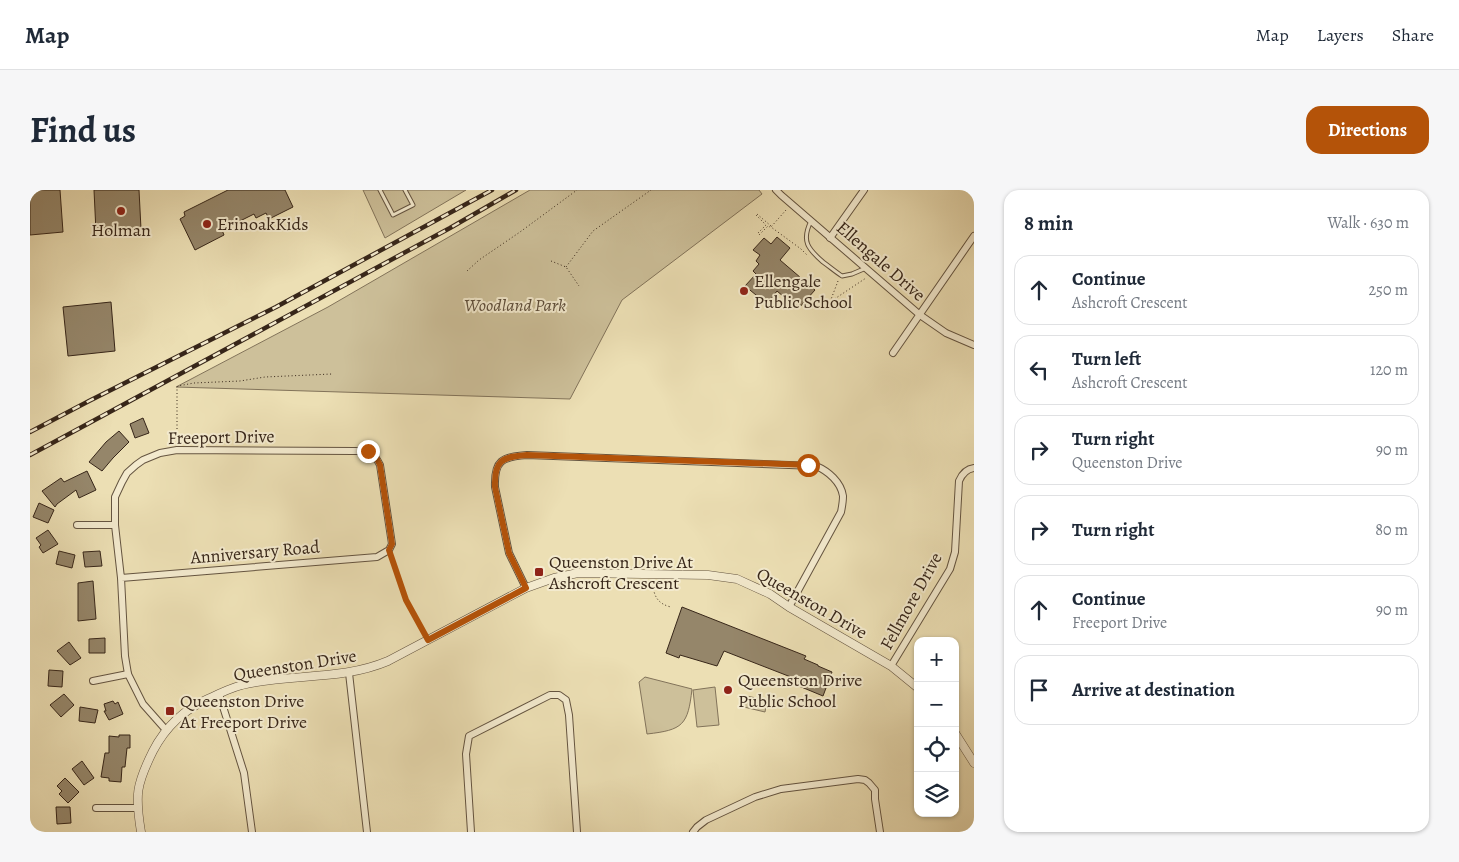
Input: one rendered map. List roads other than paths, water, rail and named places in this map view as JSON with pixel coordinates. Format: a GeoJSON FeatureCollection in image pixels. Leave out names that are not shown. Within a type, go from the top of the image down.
{"type":"FeatureCollection","features":[{"type":"Feature","properties":{"kind":"street","name":"Ellengale Drive"},"geometry":{"type":"LineString","coordinates":[[776,190],[920,315],[946,333],[974,345]]}},
{"type":"Feature","properties":{"kind":"street"},"geometry":{"type":"LineString","coordinates":[[830,238],[864,190]]}},
{"type":"Feature","properties":{"kind":"street"},"geometry":{"type":"LineString","coordinates":[[893,353],[974,236]]}},
{"type":"Feature","properties":{"kind":"street","name":"Freeport Drive"},"geometry":{"type":"LineString","coordinates":[[166,730],[143,704],[128,674],[125,656],[121,578],[115,525],[115,497],[127,473],[143,460],[160,452],[177,450],[368,451],[375,455],[380,465],[392,544],[389,550]]}},
{"type":"Feature","properties":{"kind":"street"},"geometry":{"type":"LineString","coordinates":[[526,588],[509,553],[495,487],[497,466],[509,457],[527,455],[816,466],[824,469],[836,481],[843,496],[841,512],[789,607]]}},
{"type":"Feature","properties":{"kind":"street","name":"Fellmore Drive"},"geometry":{"type":"LineString","coordinates":[[891,666],[950,569],[955,552],[959,481],[962,474],[968,469],[974,468]]}},
{"type":"Feature","properties":{"kind":"street"},"geometry":{"type":"LineString","coordinates":[[77,525],[115,525]]}},
{"type":"Feature","properties":{"kind":"street","name":"Anniversary Road"},"geometry":{"type":"LineString","coordinates":[[121,578],[377,557],[389,550]]}},
{"type":"Feature","properties":{"kind":"street","name":"Queenston Drive"},"geometry":{"type":"LineString","coordinates":[[141,832],[137,808],[140,781],[156,746],[166,730],[185,711],[196,704],[242,685],[349,673],[372,668],[526,588],[578,572],[708,575],[737,579],[770,594],[891,666],[914,685]]}},
{"type":"Feature","properties":{"kind":"street"},"geometry":{"type":"LineString","coordinates":[[349,673],[367,832]]}},
{"type":"Feature","properties":{"kind":"street"},"geometry":{"type":"LineString","coordinates":[[93,681],[128,674]]}},
{"type":"Feature","properties":{"kind":"street"},"geometry":{"type":"LineString","coordinates":[[219,694],[244,773],[252,832]]}},
{"type":"Feature","properties":{"kind":"street"},"geometry":{"type":"LineString","coordinates":[[471,832],[466,754],[469,736],[550,695],[559,695],[566,700],[569,715],[577,832]]}},
{"type":"Feature","properties":{"kind":"street"},"geometry":{"type":"LineString","coordinates":[[959,739],[974,763]]}},
{"type":"Feature","properties":{"kind":"street"},"geometry":{"type":"LineString","coordinates":[[693,832],[706,820],[755,797],[781,789],[858,779],[865,780],[875,790],[880,832]]}},
{"type":"Feature","properties":{"kind":"street"},"geometry":{"type":"LineString","coordinates":[[96,808],[137,808]]}},
{"type":"Feature","properties":{"kind":"lane"},"geometry":{"type":"LineString","coordinates":[[380,190],[393,215],[413,205],[405,190]]}},
{"type":"Feature","properties":{"kind":"lane"},"geometry":{"type":"LineString","coordinates":[[811,221],[807,229],[806,241],[814,254],[842,276],[866,268]]}},
{"type":"Feature","properties":{"kind":"railway"},"geometry":{"type":"LineString","coordinates":[[30,432],[276,307],[492,190]]}},
{"type":"Feature","properties":{"kind":"railway"},"geometry":{"type":"LineString","coordinates":[[30,455],[450,228],[516,190]]}},
{"type":"Feature","properties":{"kind":"place","name":"Holman"},"geometry":{"type":"Point","coordinates":[121,211]}},
{"type":"Feature","properties":{"kind":"place","name":"ErinoakKids"},"geometry":{"type":"Point","coordinates":[207,224]}},
{"type":"Feature","properties":{"kind":"place","name":"Ellengale Public School"},"geometry":{"type":"Point","coordinates":[744,291]}},
{"type":"Feature","properties":{"kind":"place","name":"Queenston Drive At Ashcroft Crescent"},"geometry":{"type":"Point","coordinates":[539,572]}},
{"type":"Feature","properties":{"kind":"place","name":"Queenston Drive Public School"},"geometry":{"type":"Point","coordinates":[728,690]}},
{"type":"Feature","properties":{"kind":"place","name":"Queenston Drive At Freeport Drive"},"geometry":{"type":"Point","coordinates":[170,711]}},
{"type":"Feature","properties":{"kind":"park label","name":"Woodland Park"},"geometry":{"type":"Point","coordinates":[515,305]}}]}
